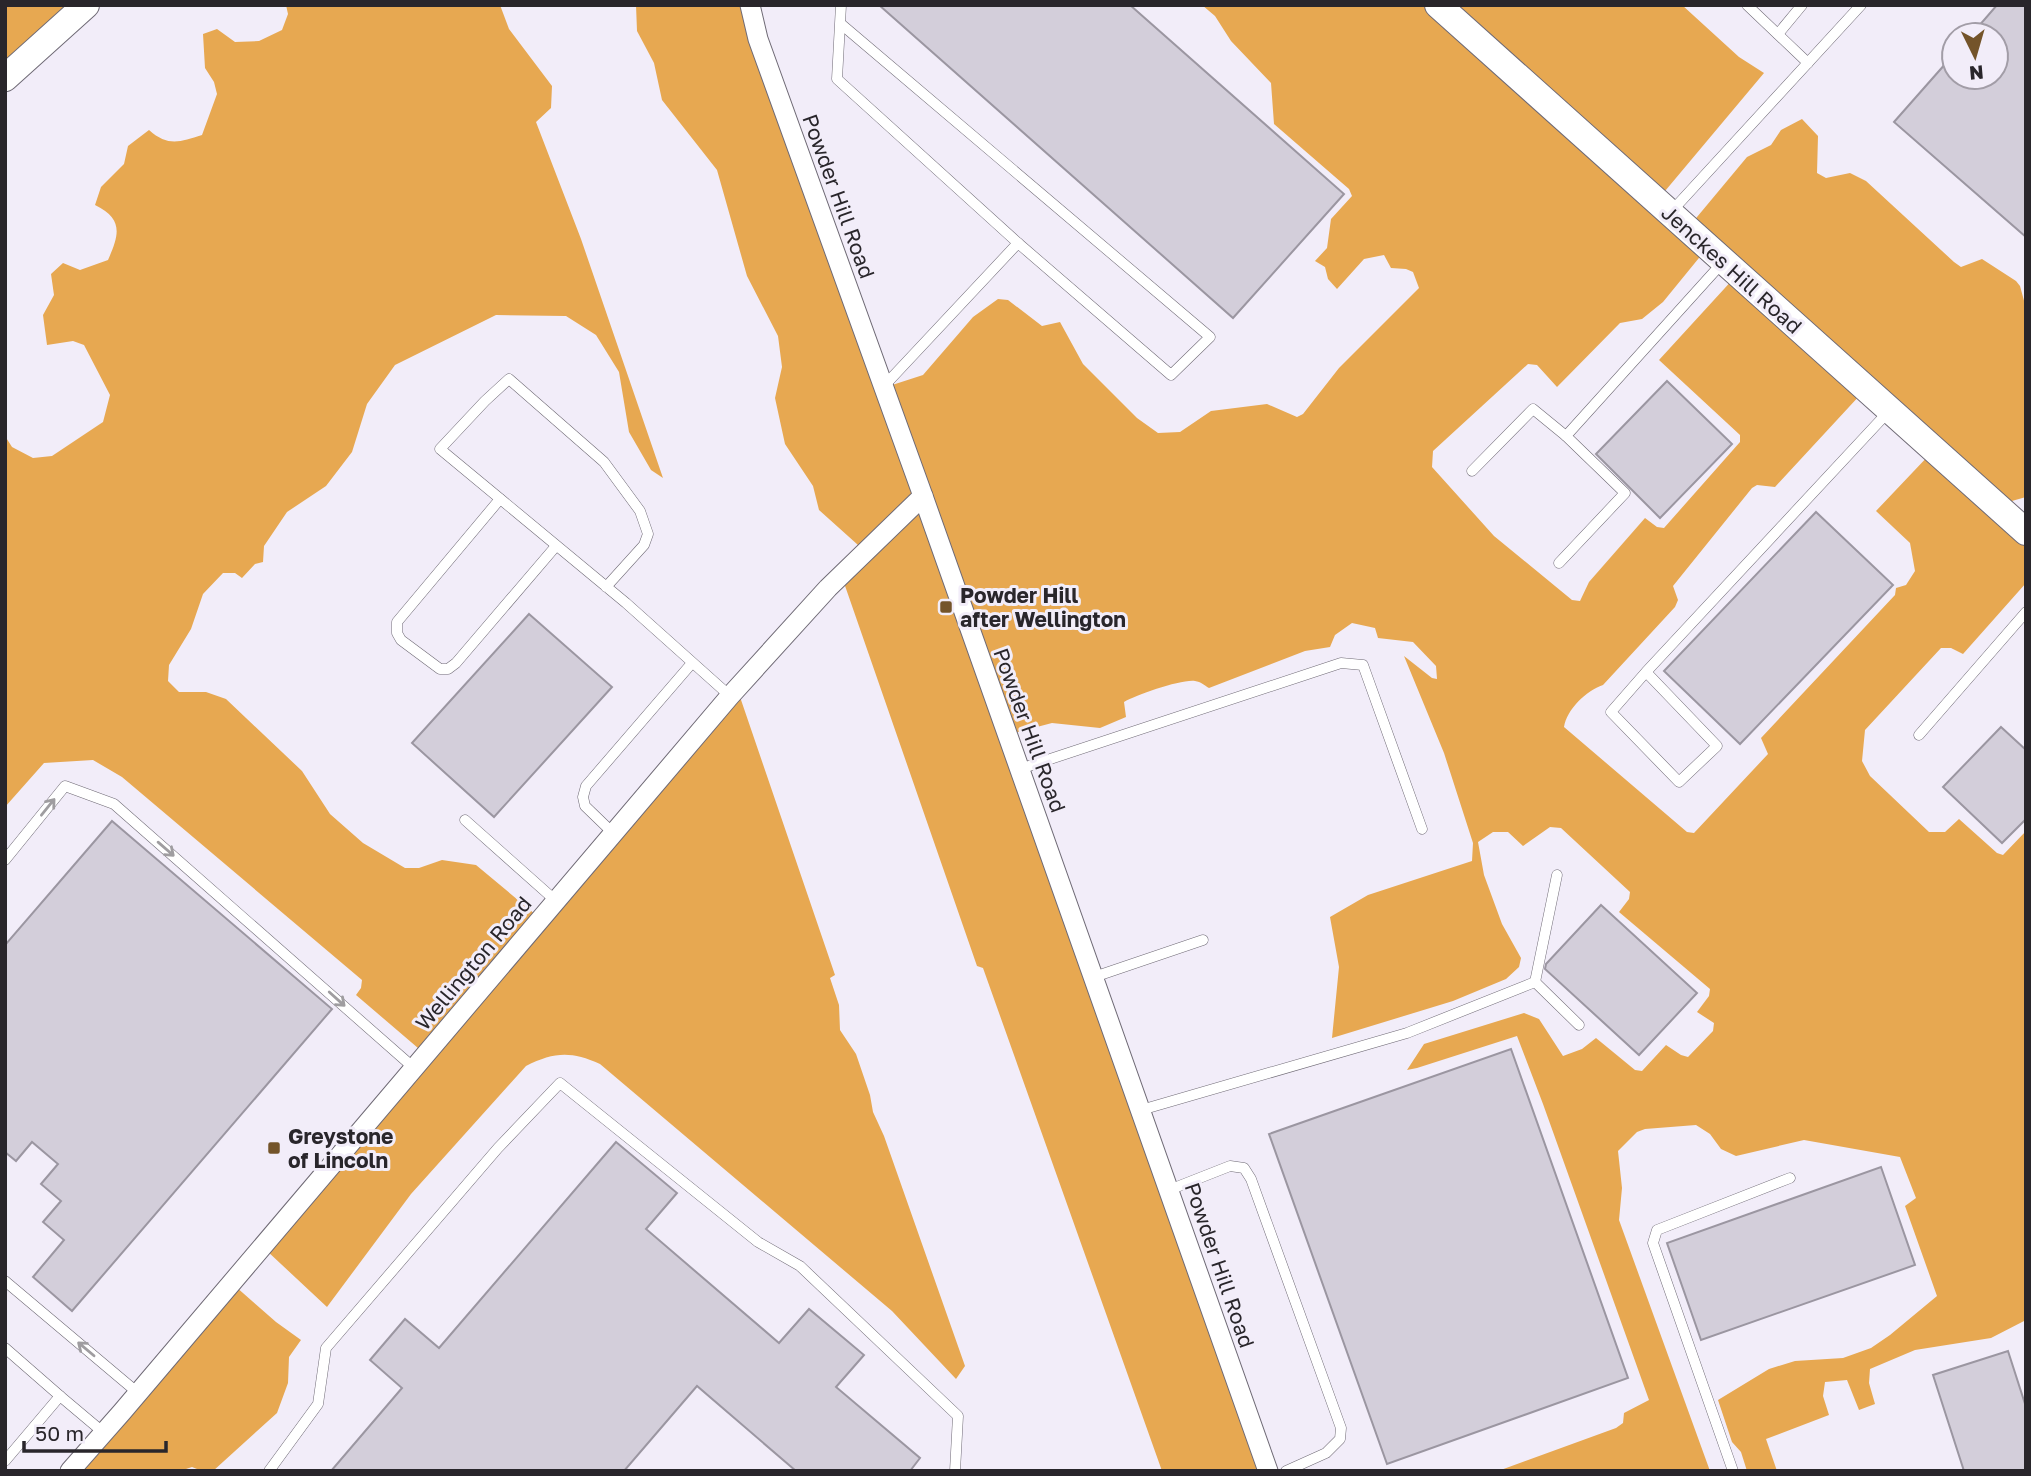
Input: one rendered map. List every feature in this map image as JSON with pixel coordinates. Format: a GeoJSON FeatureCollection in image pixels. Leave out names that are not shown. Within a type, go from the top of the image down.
{"type":"FeatureCollection","features":[{"type":"Feature","properties":{"kind":"main road"},"geometry":{"type":"LineString","coordinates":[[5,78],[86,5]]}},
{"type":"Feature","properties":{"kind":"main road","name":"Jenckes Hill Road"},"geometry":{"type":"LineString","coordinates":[[1438,5],[2026,532]]}},
{"type":"Feature","properties":{"kind":"street","name":"Powder Hill Road"},"geometry":{"type":"LineString","coordinates":[[750,5],[758,39],[923,496],[1268,1471]]}},
{"type":"Feature","properties":{"kind":"street","name":"Wellington Road"},"geometry":{"type":"LineString","coordinates":[[70,1471],[730,696],[828,588],[923,496]]}},
{"type":"Feature","properties":{"kind":"lane"},"geometry":{"type":"LineString","coordinates":[[841,5],[837,79],[1018,243],[1171,375],[1210,337],[841,24]]}},
{"type":"Feature","properties":{"kind":"lane"},"geometry":{"type":"LineString","coordinates":[[1747,5],[1808,63]]}},
{"type":"Feature","properties":{"kind":"lane"},"geometry":{"type":"LineString","coordinates":[[1777,34],[1802,5]]}},
{"type":"Feature","properties":{"kind":"lane"},"geometry":{"type":"LineString","coordinates":[[1670,214],[1861,5]]}},
{"type":"Feature","properties":{"kind":"lane"},"geometry":{"type":"LineString","coordinates":[[883,386],[1018,243]]}},
{"type":"Feature","properties":{"kind":"lane"},"geometry":{"type":"LineString","coordinates":[[1566,436],[1724,262]]}},
{"type":"Feature","properties":{"kind":"lane"},"geometry":{"type":"LineString","coordinates":[[606,587],[643,545],[648,534],[640,511],[604,462],[509,379],[440,449],[606,587],[730,696]]}},
{"type":"Feature","properties":{"kind":"lane"},"geometry":{"type":"LineString","coordinates":[[1472,471],[1533,410],[1566,436],[1625,494],[1559,563]]}},
{"type":"Feature","properties":{"kind":"lane"},"geometry":{"type":"LineString","coordinates":[[1646,672],[1717,746],[1679,782],[1611,712],[1646,672],[1889,410]]}},
{"type":"Feature","properties":{"kind":"lane"},"geometry":{"type":"LineString","coordinates":[[500,499],[397,622],[397,633],[401,640],[440,669],[448,669],[556,546]]}},
{"type":"Feature","properties":{"kind":"lane"},"geometry":{"type":"LineString","coordinates":[[1919,736],[2026,612]]}},
{"type":"Feature","properties":{"kind":"lane"},"geometry":{"type":"LineString","coordinates":[[614,834],[585,806],[583,797],[586,786],[692,663]]}},
{"type":"Feature","properties":{"kind":"lane"},"geometry":{"type":"LineString","coordinates":[[1020,769],[1341,663],[1363,665],[1422,829]]}},
{"type":"Feature","properties":{"kind":"lane"},"geometry":{"type":"LineString","coordinates":[[5,860],[65,786],[114,804],[414,1068]]}},
{"type":"Feature","properties":{"kind":"lane"},"geometry":{"type":"LineString","coordinates":[[465,820],[556,901]]}},
{"type":"Feature","properties":{"kind":"lane"},"geometry":{"type":"LineString","coordinates":[[1535,982],[1557,875]]}},
{"type":"Feature","properties":{"kind":"lane"},"geometry":{"type":"LineString","coordinates":[[1094,977],[1203,940]]}},
{"type":"Feature","properties":{"kind":"lane"},"geometry":{"type":"LineString","coordinates":[[1535,982],[1579,1025]]}},
{"type":"Feature","properties":{"kind":"lane"},"geometry":{"type":"LineString","coordinates":[[1141,1110],[1407,1033],[1535,982]]}},
{"type":"Feature","properties":{"kind":"lane"},"geometry":{"type":"LineString","coordinates":[[269,1471],[318,1404],[326,1348],[498,1148],[560,1083],[758,1242],[800,1266],[958,1416],[955,1471]]}},
{"type":"Feature","properties":{"kind":"lane"},"geometry":{"type":"LineString","coordinates":[[1169,1190],[1230,1166],[1244,1168],[1251,1178],[1341,1428],[1340,1439],[1326,1453],[1286,1471]]}},
{"type":"Feature","properties":{"kind":"lane"},"geometry":{"type":"LineString","coordinates":[[1733,1471],[1653,1243],[1657,1230],[1790,1178]]}},
{"type":"Feature","properties":{"kind":"lane"},"geometry":{"type":"LineString","coordinates":[[5,1281],[138,1393]]}},
{"type":"Feature","properties":{"kind":"lane"},"geometry":{"type":"LineString","coordinates":[[5,1348],[104,1433]]}},
{"type":"Feature","properties":{"kind":"lane"},"geometry":{"type":"LineString","coordinates":[[5,1461],[60,1396]]}},
{"type":"Feature","properties":{"kind":"shaded area"},"geometry":{"type":"Polygon","coordinates":[[[5,5],[88,5],[5,79],[5,5]]]}},
{"type":"Feature","properties":{"kind":"shaded area"},"geometry":{"type":"Polygon","coordinates":[[[286,5],[500,5],[509,29],[552,86],[551,108],[536,122],[581,239],[663,478],[651,470],[629,432],[619,372],[596,335],[566,316],[496,315],[395,365],[367,404],[352,452],[326,486],[287,512],[264,546],[263,562],[255,564],[242,578],[235,573],[223,573],[203,594],[191,629],[169,665],[168,681],[179,692],[206,692],[226,699],[302,771],[330,814],[363,843],[405,868],[419,868],[442,860],[476,865],[542,920],[739,694],[835,975],[830,978],[839,1005],[840,1030],[856,1054],[873,1112],[884,1136],[965,1366],[956,1379],[892,1311],[600,1064],[571,1055],[545,1058],[526,1066],[411,1194],[327,1307],[266,1250],[425,1054],[356,995],[362,980],[122,777],[93,760],[44,763],[5,807],[5,436],[12,447],[33,458],[52,456],[103,422],[110,395],[84,345],[73,341],[47,345],[43,315],[54,295],[51,274],[63,263],[80,270],[108,260],[115,243],[117,228],[111,216],[95,205],[101,187],[124,164],[128,146],[149,130],[168,141],[187,140],[202,135],[217,94],[214,82],[205,68],[203,34],[217,29],[235,42],[259,41],[282,30],[288,14],[286,5]]]}},
{"type":"Feature","properties":{"kind":"shaded area"},"geometry":{"type":"Polygon","coordinates":[[[636,5],[753,5],[886,387],[923,375],[973,317],[998,299],[1008,300],[1042,326],[1060,322],[1083,364],[1137,418],[1158,433],[1180,432],[1211,411],[1267,404],[1297,417],[1303,414],[1339,368],[1419,288],[1413,272],[1391,268],[1384,255],[1364,259],[1337,289],[1328,279],[1325,267],[1315,261],[1327,248],[1331,219],[1352,196],[1349,189],[1274,124],[1271,83],[1231,41],[1215,16],[1202,5],[1682,5],[1739,57],[1764,73],[1655,203],[1687,229],[1747,157],[1771,145],[1781,130],[1802,119],[1818,136],[1817,173],[1826,178],[1850,173],[1866,181],[1961,267],[1982,259],[2016,281],[2026,308],[2026,497],[1994,506],[2026,536],[2026,583],[1963,654],[1951,648],[1941,648],[1865,730],[1862,761],[1870,776],[1929,832],[1945,832],[1959,819],[1997,853],[2003,855],[2026,831],[2026,1320],[1991,1338],[1915,1350],[1870,1369],[1869,1383],[1875,1404],[1859,1410],[1847,1380],[1825,1382],[1823,1396],[1829,1415],[1766,1439],[1777,1471],[1747,1471],[1741,1452],[1732,1442],[1718,1400],[1769,1369],[1795,1361],[1843,1358],[1871,1348],[1937,1296],[1905,1206],[1916,1198],[1900,1157],[1804,1140],[1736,1156],[1721,1149],[1710,1134],[1696,1125],[1645,1129],[1637,1132],[1618,1151],[1622,1188],[1619,1220],[1710,1471],[1498,1471],[1616,1428],[1623,1423],[1624,1413],[1649,1400],[1517,1036],[1407,1070],[1424,1044],[1524,1013],[1539,1019],[1563,1056],[1582,1049],[1596,1038],[1635,1070],[1642,1071],[1666,1045],[1688,1057],[1713,1031],[1714,1023],[1697,1012],[1709,996],[1710,989],[1619,912],[1629,899],[1630,892],[1561,828],[1550,827],[1523,846],[1508,832],[1493,832],[1478,842],[1484,875],[1502,924],[1521,958],[1519,967],[1506,979],[1453,1001],[1332,1038],[1339,967],[1330,917],[1368,895],[1472,861],[1473,843],[1444,753],[1404,656],[1437,679],[1436,666],[1413,642],[1378,638],[1375,628],[1352,623],[1335,635],[1330,647],[1305,651],[1209,688],[1199,682],[1188,681],[1139,695],[1124,702],[1126,717],[1100,728],[1052,723],[1010,734],[1268,1471],[1162,1471],[983,968],[977,966],[843,580],[841,567],[858,545],[819,510],[813,486],[785,444],[775,398],[782,367],[778,336],[747,276],[717,170],[662,100],[654,63],[637,31],[636,5]],[[1703,253],[1663,302],[1642,319],[1620,323],[1557,387],[1537,365],[1528,364],[1433,451],[1432,467],[1494,536],[1572,600],[1580,601],[1589,582],[1645,518],[1657,527],[1664,528],[1740,442],[1740,435],[1659,360],[1735,277],[1703,253]],[[1861,394],[1775,487],[1757,485],[1752,488],[1673,586],[1678,600],[1675,607],[1603,685],[1578,702],[1566,720],[1564,727],[1687,832],[1694,833],[1768,754],[1761,738],[1895,595],[1896,588],[1906,585],[1915,571],[1910,543],[1876,511],[1931,453],[1861,394]]]}},
{"type":"Feature","properties":{"kind":"shaded area"},"geometry":{"type":"Polygon","coordinates":[[[235,1286],[301,1340],[289,1357],[288,1383],[277,1413],[213,1471],[192,1467],[180,1471],[73,1471],[235,1286]]]}},
{"type":"Feature","properties":{"kind":"building"},"geometry":{"type":"Polygon","coordinates":[[[879,5],[1130,5],[1344,194],[1233,318],[879,5]]]}},
{"type":"Feature","properties":{"kind":"building"},"geometry":{"type":"Polygon","coordinates":[[[1997,5],[2026,5],[2026,237],[1894,122],[1940,70],[1940,91],[2010,91],[2010,21],[1983,21],[1997,5]]]}},
{"type":"Feature","properties":{"kind":"building"},"geometry":{"type":"Polygon","coordinates":[[[1667,381],[1732,444],[1660,518],[1596,454],[1667,381]]]}},
{"type":"Feature","properties":{"kind":"building"},"geometry":{"type":"Polygon","coordinates":[[[1816,512],[1893,585],[1740,744],[1664,671],[1816,512]]]}},
{"type":"Feature","properties":{"kind":"building"},"geometry":{"type":"Polygon","coordinates":[[[529,614],[612,687],[494,817],[412,743],[529,614]]]}},
{"type":"Feature","properties":{"kind":"building"},"geometry":{"type":"Polygon","coordinates":[[[2001,727],[2026,750],[2026,819],[2002,843],[1943,787],[2001,727]]]}},
{"type":"Feature","properties":{"kind":"building"},"geometry":{"type":"Polygon","coordinates":[[[112,821],[332,1009],[72,1311],[33,1277],[64,1240],[43,1222],[61,1201],[41,1184],[58,1164],[32,1142],[16,1161],[5,1152],[5,945],[112,821]]]}},
{"type":"Feature","properties":{"kind":"building"},"geometry":{"type":"Polygon","coordinates":[[[1601,905],[1697,993],[1639,1055],[1545,969],[1546,964],[1601,905]]]}},
{"type":"Feature","properties":{"kind":"building"},"geometry":{"type":"Polygon","coordinates":[[[1511,1049],[1628,1378],[1387,1464],[1269,1134],[1511,1049]]]}},
{"type":"Feature","properties":{"kind":"building"},"geometry":{"type":"Polygon","coordinates":[[[616,1142],[677,1193],[646,1229],[779,1343],[809,1309],[864,1355],[836,1387],[920,1458],[910,1471],[796,1471],[697,1386],[624,1471],[331,1471],[402,1388],[370,1360],[405,1319],[439,1348],[616,1142]]]}},
{"type":"Feature","properties":{"kind":"building"},"geometry":{"type":"Polygon","coordinates":[[[1881,1167],[1915,1265],[1701,1340],[1667,1243],[1881,1167]]]}},
{"type":"Feature","properties":{"kind":"building"},"geometry":{"type":"Polygon","coordinates":[[[2008,1351],[2026,1407],[2026,1471],[1964,1471],[1933,1375],[2008,1351]]]}},
{"type":"Feature","properties":{"kind":"place","name":"Powder Hill after Wellington"},"geometry":{"type":"Point","coordinates":[946,607]}},
{"type":"Feature","properties":{"kind":"place","name":"Greystone of Lincoln"},"geometry":{"type":"Point","coordinates":[274,1148]}}]}
